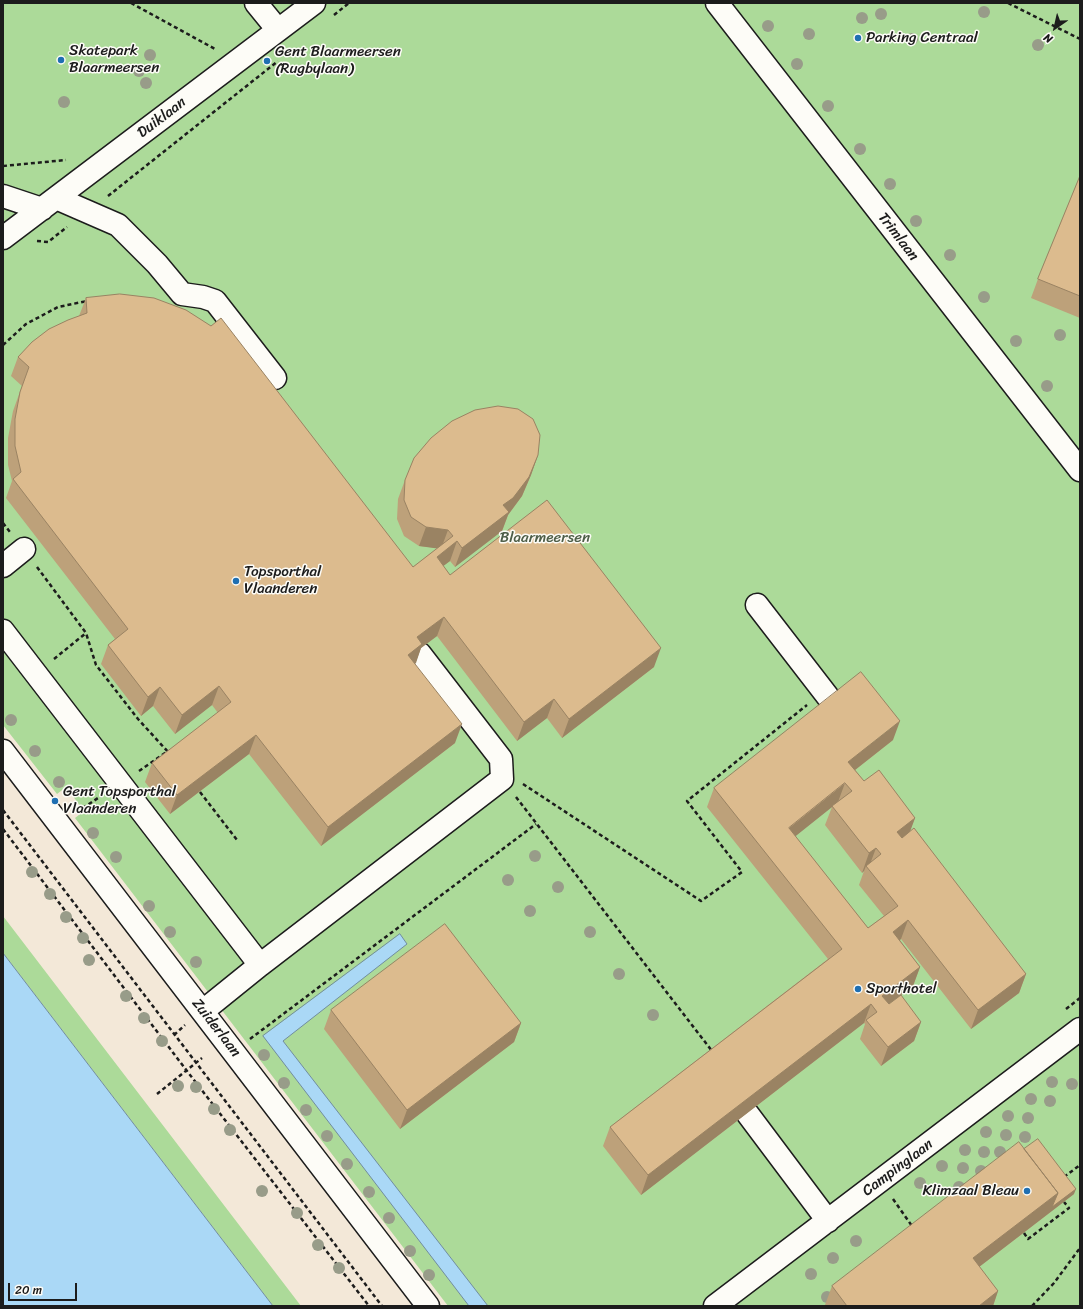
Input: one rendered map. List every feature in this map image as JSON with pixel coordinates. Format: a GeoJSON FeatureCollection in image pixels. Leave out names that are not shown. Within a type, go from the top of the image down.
{"type":"FeatureCollection","features":[{"type":"Feature","properties":{"kind":"street"},"geometry":{"type":"LineString","coordinates":[[256,3],[278,30]]}},
{"type":"Feature","properties":{"kind":"street","name":"Duiklaan"},"geometry":{"type":"LineString","coordinates":[[3,238],[314,3]]}},
{"type":"Feature","properties":{"kind":"street","name":"Trimlaan"},"geometry":{"type":"LineString","coordinates":[[717,3],[1076,458]]}},
{"type":"Feature","properties":{"kind":"street"},"geometry":{"type":"LineString","coordinates":[[3,196],[88,211],[118,225],[157,264],[182,294],[203,297],[215,301],[275,378]]}},
{"type":"Feature","properties":{"kind":"street"},"geometry":{"type":"LineString","coordinates":[[3,566],[24,549]]}},
{"type":"Feature","properties":{"kind":"street"},"geometry":{"type":"LineString","coordinates":[[757,604],[829,699]]}},
{"type":"Feature","properties":{"kind":"street"},"geometry":{"type":"LineString","coordinates":[[3,631],[260,965]]}},
{"type":"Feature","properties":{"kind":"street"},"geometry":{"type":"LineString","coordinates":[[203,1011],[260,965],[502,779],[501,759],[420,654]]}},
{"type":"Feature","properties":{"kind":"street","name":"Zuiderlaan"},"geometry":{"type":"LineString","coordinates":[[3,751],[428,1306]]}},
{"type":"Feature","properties":{"kind":"street","name":"Campinglaan"},"geometry":{"type":"LineString","coordinates":[[715,1306],[1080,1029]]}},
{"type":"Feature","properties":{"kind":"street"},"geometry":{"type":"LineString","coordinates":[[747,1113],[828,1221]]}},
{"type":"Feature","properties":{"kind":"path"},"geometry":{"type":"LineString","coordinates":[[131,3],[237,62]]}},
{"type":"Feature","properties":{"kind":"path"},"geometry":{"type":"LineString","coordinates":[[331,17],[349,3]]}},
{"type":"Feature","properties":{"kind":"path"},"geometry":{"type":"LineString","coordinates":[[1008,3],[1080,39]]}},
{"type":"Feature","properties":{"kind":"path"},"geometry":{"type":"LineString","coordinates":[[33,241],[48,242],[282,58]]}},
{"type":"Feature","properties":{"kind":"path"},"geometry":{"type":"LineString","coordinates":[[3,166],[68,160]]}},
{"type":"Feature","properties":{"kind":"path"},"geometry":{"type":"LineString","coordinates":[[3,345],[26,324],[58,307],[90,301]]}},
{"type":"Feature","properties":{"kind":"path"},"geometry":{"type":"LineString","coordinates":[[3,523],[86,633],[96,665],[138,719],[171,755]]}},
{"type":"Feature","properties":{"kind":"path"},"geometry":{"type":"LineString","coordinates":[[36,674],[86,633]]}},
{"type":"Feature","properties":{"kind":"path"},"geometry":{"type":"LineString","coordinates":[[502,779],[517,780],[701,901],[742,872],[687,801],[829,699]]}},
{"type":"Feature","properties":{"kind":"path"},"geometry":{"type":"LineString","coordinates":[[60,824],[168,751]]}},
{"type":"Feature","properties":{"kind":"path"},"geometry":{"type":"LineString","coordinates":[[502,779],[713,1052]]}},
{"type":"Feature","properties":{"kind":"path"},"geometry":{"type":"LineString","coordinates":[[200,792],[237,840]]}},
{"type":"Feature","properties":{"kind":"path"},"geometry":{"type":"LineString","coordinates":[[3,810],[382,1306]]}},
{"type":"Feature","properties":{"kind":"path"},"geometry":{"type":"LineString","coordinates":[[246,1033],[250,1039],[536,824]]}},
{"type":"Feature","properties":{"kind":"path"},"geometry":{"type":"LineString","coordinates":[[3,829],[187,1071],[369,1306]]}},
{"type":"Feature","properties":{"kind":"path"},"geometry":{"type":"LineString","coordinates":[[157,1094],[202,1058]]}},
{"type":"Feature","properties":{"kind":"path"},"geometry":{"type":"LineString","coordinates":[[1062,1178],[1080,1165]]}},
{"type":"Feature","properties":{"kind":"path"},"geometry":{"type":"LineString","coordinates":[[880,1182],[914,1228]]}},
{"type":"Feature","properties":{"kind":"path"},"geometry":{"type":"LineString","coordinates":[[1024,1233],[1028,1239],[1069,1208],[1064,1202]]}},
{"type":"Feature","properties":{"kind":"path"},"geometry":{"type":"LineString","coordinates":[[1032,1306],[1054,1283],[1080,1248]]}},
{"type":"Feature","properties":{"kind":"green space","name":"Blaarmeersen"},"geometry":{"type":"Polygon","coordinates":[[[3,3],[1080,3],[1080,1306],[448,1306],[75,818],[84,811],[66,787],[57,794],[3,725],[3,3]]]}},
{"type":"Feature","properties":{"kind":"green space"},"geometry":{"type":"Polygon","coordinates":[[[3,916],[301,1306],[273,1306],[3,953],[3,916]]]}},
{"type":"Feature","properties":{"kind":"water"},"geometry":{"type":"Polygon","coordinates":[[[400,934],[407,944],[283,1041],[488,1306],[469,1306],[263,1036],[400,934]]]}},
{"type":"Feature","properties":{"kind":"water"},"geometry":{"type":"Polygon","coordinates":[[[3,953],[273,1306],[3,1306],[3,953]]]}},
{"type":"Feature","properties":{"kind":"building"},"geometry":{"type":"Polygon","coordinates":[[[1080,176],[1080,296],[1038,279],[1080,176]]]}},
{"type":"Feature","properties":{"kind":"building","name":"Topsporthal Vlaanderen"},"geometry":{"type":"Polygon","coordinates":[[[120,294],[154,298],[186,310],[211,326],[221,318],[413,567],[453,536],[448,530],[426,527],[411,517],[404,500],[405,480],[414,458],[431,438],[452,421],[475,410],[498,406],[518,409],[533,419],[540,435],[538,455],[529,477],[513,498],[503,505],[509,512],[462,548],[457,541],[437,557],[450,575],[547,500],[661,648],[569,719],[554,699],[524,722],[444,617],[417,637],[422,644],[408,655],[462,724],[328,827],[256,735],[177,795],[152,763],[231,702],[219,686],[182,715],[160,687],[148,697],[108,645],[128,629],[13,479],[21,472],[15,446],[15,419],[20,392],[29,367],[18,357],[32,342],[49,329],[87,313],[86,298],[120,294]]]}},
{"type":"Feature","properties":{"kind":"building"},"geometry":{"type":"Polygon","coordinates":[[[861,672],[900,721],[848,762],[864,781],[879,770],[915,818],[897,832],[902,838],[914,828],[1026,974],[978,1010],[908,920],[893,932],[920,967],[882,996],[889,1004],[901,995],[921,1022],[888,1047],[866,1020],[877,1012],[871,1004],[648,1175],[610,1127],[842,949],[714,788],[861,672]],[[845,783],[789,828],[868,928],[898,906],[866,866],[881,854],[876,848],[869,853],[832,806],[852,791],[845,783]]]}},
{"type":"Feature","properties":{"kind":"building"},"geometry":{"type":"Polygon","coordinates":[[[445,924],[521,1023],[407,1110],[331,1010],[445,924]]]}},
{"type":"Feature","properties":{"kind":"building"},"geometry":{"type":"Polygon","coordinates":[[[1038,1139],[1076,1189],[1052,1207],[1058,1193],[1024,1149],[1038,1139]]]}},
{"type":"Feature","properties":{"kind":"building","name":"Klimzaal Bleau"},"geometry":{"type":"Polygon","coordinates":[[[1019,1142],[1058,1193],[973,1258],[998,1291],[979,1306],[847,1306],[832,1286],[1019,1142]]]}},
{"type":"Feature","properties":{"kind":"place","name":"Parking Centraal"},"geometry":{"type":"Point","coordinates":[858,38]}},
{"type":"Feature","properties":{"kind":"place","name":"Skatepark Blaarmeersen"},"geometry":{"type":"Point","coordinates":[61,60]}},
{"type":"Feature","properties":{"kind":"place","name":"Gent Blaarmeersen (Rugbylaan)"},"geometry":{"type":"Point","coordinates":[267,61]}},
{"type":"Feature","properties":{"kind":"place","name":"Topsporthal Vlaanderen"},"geometry":{"type":"Point","coordinates":[236,581]}},
{"type":"Feature","properties":{"kind":"place","name":"Gent Topsporthal Vlaanderen"},"geometry":{"type":"Point","coordinates":[55,801]}},
{"type":"Feature","properties":{"kind":"place","name":"Sporthotel"},"geometry":{"type":"Point","coordinates":[858,989]}},
{"type":"Feature","properties":{"kind":"place","name":"Klimzaal Bleau"},"geometry":{"type":"Point","coordinates":[1027,1191]}}]}
